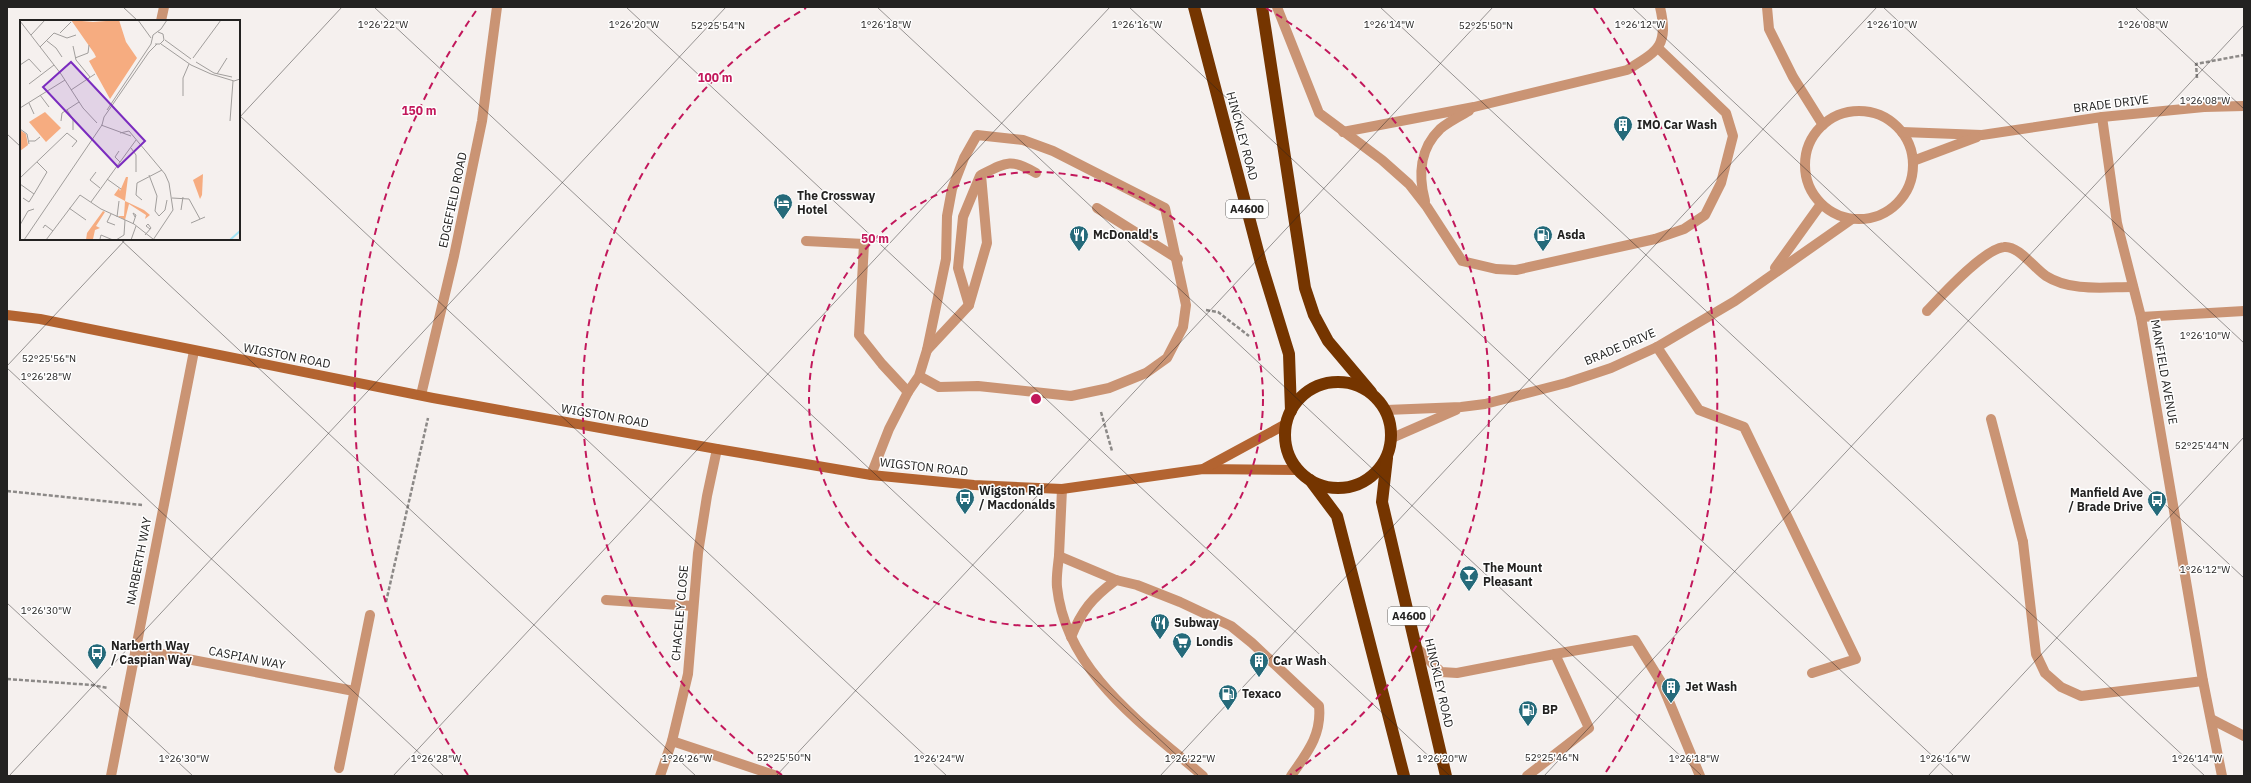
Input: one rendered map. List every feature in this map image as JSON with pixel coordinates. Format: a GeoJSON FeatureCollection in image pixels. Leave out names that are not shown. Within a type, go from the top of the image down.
{"type":"FeatureCollection","features":[{"type":"Feature","properties":{"kind":"highway","name":"HINCKLEY ROAD"},"geometry":{"type":"LineString","coordinates":[[1194,7],[1261,263],[1289,354],[1291,411]]}},
{"type":"Feature","properties":{"kind":"highway","name":"A4600"},"geometry":{"type":"LineString","coordinates":[[1262,7],[1305,288],[1314,315],[1328,341],[1386,410],[1390,421],[1392,438],[1388,455],[1377,471],[1359,484],[1335,488],[1310,480]]}},
{"type":"Feature","properties":{"kind":"highway","name":"A4600"},"geometry":{"type":"LineString","coordinates":[[1371,392],[1348,382],[1338,382],[1320,385],[1302,396],[1291,411],[1286,424],[1287,449],[1298,470],[1310,480],[1338,516],[1404,776]]}},
{"type":"Feature","properties":{"kind":"highway","name":"HINCKLEY ROAD"},"geometry":{"type":"LineString","coordinates":[[1388,455],[1382,502],[1446,776]]}},
{"type":"Feature","properties":{"kind":"street"},"geometry":{"type":"LineString","coordinates":[[161,20],[164,7]]}},
{"type":"Feature","properties":{"kind":"street","name":"EDGEFIELD ROAD"},"geometry":{"type":"LineString","coordinates":[[421,395],[454,256],[482,121],[497,7]]}},
{"type":"Feature","properties":{"kind":"street"},"geometry":{"type":"LineString","coordinates":[[1277,7],[1319,113],[1382,160],[1409,184],[1427,207],[1462,261],[1496,269],[1516,270],[1655,239],[1684,229],[1705,215],[1721,184],[1733,136],[1726,113],[1658,48]]}},
{"type":"Feature","properties":{"kind":"street"},"geometry":{"type":"LineString","coordinates":[[1343,132],[1474,107],[1627,70],[1658,48],[1663,39],[1664,23],[1660,7]]}},
{"type":"Feature","properties":{"kind":"street"},"geometry":{"type":"LineString","coordinates":[[1766,7],[1769,29],[1793,77],[1823,126]]}},
{"type":"Feature","properties":{"kind":"street","name":"BRADE DRIVE"},"geometry":{"type":"LineString","coordinates":[[1902,132],[1982,135],[2102,117],[2204,107],[2244,106]]}},
{"type":"Feature","properties":{"kind":"street"},"geometry":{"type":"LineString","coordinates":[[1427,207],[1421,184],[1422,163],[1427,145],[1441,128],[1474,107]]}},
{"type":"Feature","properties":{"kind":"street"},"geometry":{"type":"LineString","coordinates":[[1862,111],[1871,112],[1888,119],[1902,132],[1910,146],[1913,161],[1909,186],[1899,202],[1888,211],[1870,218],[1852,219],[1834,213],[1821,204],[1808,184],[1805,160],[1810,142],[1823,126],[1828,120],[1842,113],[1862,111]]}},
{"type":"Feature","properties":{"kind":"street","name":"MANFIELD AVENUE"},"geometry":{"type":"LineString","coordinates":[[2102,117],[2117,223],[2141,317],[2203,681],[2222,776]]}},
{"type":"Feature","properties":{"kind":"street"},"geometry":{"type":"LineString","coordinates":[[871,475],[889,429],[908,392],[919,376],[927,350],[946,259],[947,216],[952,189],[964,158],[977,134],[1023,140],[1053,151],[1165,208],[1178,260],[1186,305],[1183,327],[1166,358],[1146,373],[1095,392],[1071,396],[978,386],[939,387],[919,376]]}},
{"type":"Feature","properties":{"kind":"street","name":"BRADE DRIVE"},"geometry":{"type":"LineString","coordinates":[[1913,161],[1982,135]]}},
{"type":"Feature","properties":{"kind":"street"},"geometry":{"type":"LineString","coordinates":[[969,305],[958,268],[963,217],[981,175],[1004,163],[1020,164],[1036,173]]}},
{"type":"Feature","properties":{"kind":"street"},"geometry":{"type":"LineString","coordinates":[[927,350],[969,305],[987,243],[981,175]]}},
{"type":"Feature","properties":{"kind":"street","name":"BRADE DRIVE"},"geometry":{"type":"LineString","coordinates":[[1772,273],[1821,204]]}},
{"type":"Feature","properties":{"kind":"street"},"geometry":{"type":"LineString","coordinates":[[1097,208],[1178,260]]}},
{"type":"Feature","properties":{"kind":"street","name":"BRADE DRIVE"},"geometry":{"type":"LineString","coordinates":[[1386,410],[1461,407],[1518,396],[1566,383],[1611,368],[1657,347],[1735,301],[1772,273],[1852,219]]}},
{"type":"Feature","properties":{"kind":"street"},"geometry":{"type":"LineString","coordinates":[[806,241],[864,244],[859,335],[882,364],[908,392]]}},
{"type":"Feature","properties":{"kind":"street"},"geometry":{"type":"LineString","coordinates":[[1927,311],[1956,282],[1995,249],[2006,246],[2019,252],[2046,276],[2069,285],[2086,287],[2133,287]]}},
{"type":"Feature","properties":{"kind":"street"},"geometry":{"type":"LineString","coordinates":[[2141,317],[2244,311]]}},
{"type":"Feature","properties":{"kind":"street","name":"WIGSTON ROAD"},"geometry":{"type":"LineString","coordinates":[[7,315],[40,319],[432,398],[871,475],[974,485],[1062,489],[1203,469],[1298,470]]}},
{"type":"Feature","properties":{"kind":"street"},"geometry":{"type":"LineString","coordinates":[[1657,347],[1699,410],[1744,427],[1856,659],[1812,673]]}},
{"type":"Feature","properties":{"kind":"street","name":"NARBERTH WAY"},"geometry":{"type":"LineString","coordinates":[[111,776],[162,508],[194,351]]}},
{"type":"Feature","properties":{"kind":"street","name":"BRADE DRIVE"},"geometry":{"type":"LineString","coordinates":[[1392,438],[1461,407]]}},
{"type":"Feature","properties":{"kind":"street"},"geometry":{"type":"LineString","coordinates":[[1991,419],[2022,542],[2036,654],[2045,673],[2061,687],[2082,696],[2203,681]]}},
{"type":"Feature","properties":{"kind":"street","name":"WIGSTON ROAD"},"geometry":{"type":"LineString","coordinates":[[1203,469],[1286,424]]}},
{"type":"Feature","properties":{"kind":"street","name":"CHACELEY CLOSE"},"geometry":{"type":"LineString","coordinates":[[660,776],[672,741],[688,674],[693,606],[706,503],[717,449]]}},
{"type":"Feature","properties":{"kind":"street"},"geometry":{"type":"LineString","coordinates":[[1062,489],[1057,586],[1065,626],[1102,685],[1150,731],[1203,776]]}},
{"type":"Feature","properties":{"kind":"street"},"geometry":{"type":"LineString","coordinates":[[1059,556],[1116,580],[1137,585],[1180,602],[1231,626],[1252,643],[1319,706],[1319,727],[1315,742],[1291,776]]}},
{"type":"Feature","properties":{"kind":"street"},"geometry":{"type":"LineString","coordinates":[[1071,637],[1080,614],[1093,599],[1116,580]]}},
{"type":"Feature","properties":{"kind":"street"},"geometry":{"type":"LineString","coordinates":[[606,600],[693,606]]}},
{"type":"Feature","properties":{"kind":"street"},"geometry":{"type":"LineString","coordinates":[[338,768],[370,615]]}},
{"type":"Feature","properties":{"kind":"street"},"geometry":{"type":"LineString","coordinates":[[1416,647],[1441,672],[1457,673],[1635,640],[1661,682],[1700,776]]}},
{"type":"Feature","properties":{"kind":"street","name":"CASPIAN WAY"},"geometry":{"type":"LineString","coordinates":[[135,649],[354,691]]}},
{"type":"Feature","properties":{"kind":"street"},"geometry":{"type":"LineString","coordinates":[[1527,776],[1589,728],[1555,654]]}},
{"type":"Feature","properties":{"kind":"street"},"geometry":{"type":"LineString","coordinates":[[2210,718],[2244,736]]}},
{"type":"Feature","properties":{"kind":"street"},"geometry":{"type":"LineString","coordinates":[[672,741],[777,776]]}},
{"type":"Feature","properties":{"kind":"path"},"geometry":{"type":"LineString","coordinates":[[2197,78],[2196,64],[2244,55]]}},
{"type":"Feature","properties":{"kind":"path"},"geometry":{"type":"LineString","coordinates":[[1186,305],[1218,312],[1249,336]]}},
{"type":"Feature","properties":{"kind":"path"},"geometry":{"type":"LineString","coordinates":[[1095,392],[1112,451]]}},
{"type":"Feature","properties":{"kind":"path"},"geometry":{"type":"LineString","coordinates":[[370,615],[386,602],[432,398]]}},
{"type":"Feature","properties":{"kind":"path"},"geometry":{"type":"LineString","coordinates":[[7,491],[162,508]]}},
{"type":"Feature","properties":{"kind":"path"},"geometry":{"type":"LineString","coordinates":[[7,679],[92,685],[127,693]]}},
{"type":"Feature","properties":{"kind":"place","name":"IMO Car Wash"},"geometry":{"type":"Point","coordinates":[1623,142]}},
{"type":"Feature","properties":{"kind":"place","name":"The Crossway Hotel"},"geometry":{"type":"Point","coordinates":[783,220]}},
{"type":"Feature","properties":{"kind":"place","name":"McDonald's"},"geometry":{"type":"Point","coordinates":[1079,252]}},
{"type":"Feature","properties":{"kind":"place","name":"Asda"},"geometry":{"type":"Point","coordinates":[1543,252]}},
{"type":"Feature","properties":{"kind":"place","name":"Wigston Rd / Macdonalds"},"geometry":{"type":"Point","coordinates":[965,515]}},
{"type":"Feature","properties":{"kind":"place","name":"Manfield Ave / Brade Drive"},"geometry":{"type":"Point","coordinates":[2157,517]}},
{"type":"Feature","properties":{"kind":"place","name":"The Mount Pleasant"},"geometry":{"type":"Point","coordinates":[1469,592]}},
{"type":"Feature","properties":{"kind":"place","name":"Subway"},"geometry":{"type":"Point","coordinates":[1160,640]}},
{"type":"Feature","properties":{"kind":"place","name":"Londis"},"geometry":{"type":"Point","coordinates":[1182,659]}},
{"type":"Feature","properties":{"kind":"place","name":"Narberth Way / Caspian Way"},"geometry":{"type":"Point","coordinates":[97,670]}},
{"type":"Feature","properties":{"kind":"place","name":"Car Wash"},"geometry":{"type":"Point","coordinates":[1259,678]}},
{"type":"Feature","properties":{"kind":"place","name":"Jet Wash"},"geometry":{"type":"Point","coordinates":[1671,704]}},
{"type":"Feature","properties":{"kind":"place","name":"Texaco"},"geometry":{"type":"Point","coordinates":[1228,711]}},
{"type":"Feature","properties":{"kind":"place","name":"BP"},"geometry":{"type":"Point","coordinates":[1528,727]}}]}
